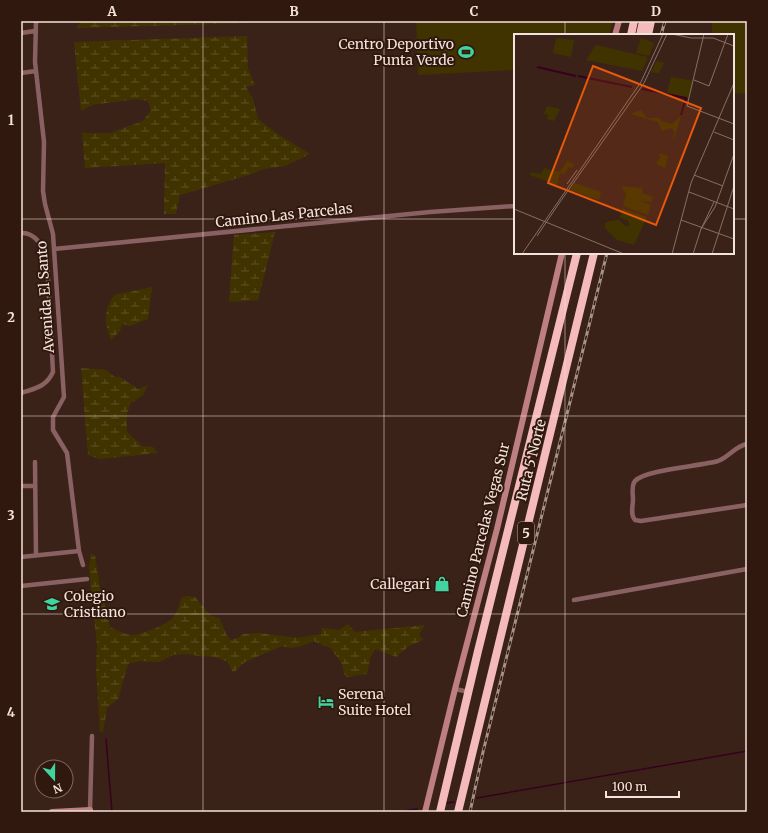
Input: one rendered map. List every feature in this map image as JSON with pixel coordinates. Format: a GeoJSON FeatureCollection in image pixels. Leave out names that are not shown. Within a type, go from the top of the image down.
{"type":"FeatureCollection","features":[{"type":"Feature","properties":{"kind":"highway"},"geometry":{"type":"LineString","coordinates":[[630,34],[632,21]]}},
{"type":"Feature","properties":{"kind":"highway"},"geometry":{"type":"LineString","coordinates":[[640,34],[643,21]]}},
{"type":"Feature","properties":{"kind":"highway"},"geometry":{"type":"LineString","coordinates":[[648,34],[651,21]]}},
{"type":"Feature","properties":{"kind":"highway","name":"Ruta 5 Norte"},"geometry":{"type":"LineString","coordinates":[[440,812],[577,254]]}},
{"type":"Feature","properties":{"kind":"highway","name":"Ruta 5 Norte"},"geometry":{"type":"LineString","coordinates":[[458,812],[594,254]]}},
{"type":"Feature","properties":{"kind":"street","name":"Avenida El Santo"},"geometry":{"type":"LineString","coordinates":[[36,21],[36,71],[44,142],[43,191],[53,234],[64,397],[53,417],[53,430],[67,453],[79,551],[83,565]]}},
{"type":"Feature","properties":{"kind":"street"},"geometry":{"type":"LineString","coordinates":[[615,34],[619,21]]}},
{"type":"Feature","properties":{"kind":"street"},"geometry":{"type":"LineString","coordinates":[[21,33],[35,31]]}},
{"type":"Feature","properties":{"kind":"street"},"geometry":{"type":"LineString","coordinates":[[21,73],[36,71]]}},
{"type":"Feature","properties":{"kind":"street","name":"Camino Las Parcelas"},"geometry":{"type":"LineString","coordinates":[[54,249],[430,212],[514,206]]}},
{"type":"Feature","properties":{"kind":"street"},"geometry":{"type":"LineString","coordinates":[[21,233],[35,238],[42,244],[48,259],[53,372],[49,380],[42,386],[21,393]]}},
{"type":"Feature","properties":{"kind":"street","name":"Camino Parcelas Vegas Sur"},"geometry":{"type":"LineString","coordinates":[[425,812],[455,689],[497,529],[562,254]]}},
{"type":"Feature","properties":{"kind":"street"},"geometry":{"type":"LineString","coordinates":[[747,444],[737,448],[728,456],[718,461],[657,472],[638,479],[633,484],[632,515],[633,519],[639,522],[747,505]]}},
{"type":"Feature","properties":{"kind":"street"},"geometry":{"type":"LineString","coordinates":[[35,462],[34,486],[36,555]]}},
{"type":"Feature","properties":{"kind":"street"},"geometry":{"type":"LineString","coordinates":[[21,486],[34,486]]}},
{"type":"Feature","properties":{"kind":"street"},"geometry":{"type":"LineString","coordinates":[[21,557],[79,551]]}},
{"type":"Feature","properties":{"kind":"street"},"geometry":{"type":"LineString","coordinates":[[574,600],[747,569]]}},
{"type":"Feature","properties":{"kind":"street"},"geometry":{"type":"LineString","coordinates":[[21,586],[87,579]]}},
{"type":"Feature","properties":{"kind":"street"},"geometry":{"type":"LineString","coordinates":[[455,689],[469,692]]}},
{"type":"Feature","properties":{"kind":"street"},"geometry":{"type":"LineString","coordinates":[[52,812],[90,811],[92,736]]}},
{"type":"Feature","properties":{"kind":"green space"},"geometry":{"type":"Polygon","coordinates":[[[81,21],[248,21],[248,23],[77,28],[81,21]]]}},
{"type":"Feature","properties":{"kind":"green space","name":"Centro Deportivo Punta Verde"},"geometry":{"type":"Polygon","coordinates":[[[416,21],[613,21],[609,34],[514,34],[514,70],[418,75],[416,21]]]}},
{"type":"Feature","properties":{"kind":"green space"},"geometry":{"type":"Polygon","coordinates":[[[712,21],[747,21],[747,93],[734,94],[734,34],[712,34],[712,21]]]}},
{"type":"Feature","properties":{"kind":"green space"},"geometry":{"type":"Polygon","coordinates":[[[247,36],[248,69],[255,85],[246,87],[253,99],[258,119],[279,135],[310,154],[285,166],[263,169],[252,174],[180,195],[176,214],[164,214],[165,163],[85,168],[82,133],[110,133],[143,121],[151,110],[148,101],[136,99],[92,105],[81,111],[74,42],[247,36]]]}},
{"type":"Feature","properties":{"kind":"green space"},"geometry":{"type":"Polygon","coordinates":[[[275,232],[258,300],[229,302],[234,235],[275,232]]]}},
{"type":"Feature","properties":{"kind":"green space"},"geometry":{"type":"Polygon","coordinates":[[[152,287],[148,319],[130,326],[122,324],[120,331],[111,340],[106,322],[106,312],[114,295],[152,287]]]}},
{"type":"Feature","properties":{"kind":"green space"},"geometry":{"type":"Polygon","coordinates":[[[81,368],[106,370],[115,377],[120,377],[138,389],[148,385],[143,395],[130,404],[127,414],[127,432],[142,446],[153,447],[158,453],[100,459],[88,455],[81,368]]]}},
{"type":"Feature","properties":{"kind":"green space"},"geometry":{"type":"Polygon","coordinates":[[[91,553],[95,556],[100,587],[110,627],[127,634],[133,635],[142,633],[170,621],[177,611],[181,598],[187,596],[195,597],[211,616],[219,618],[231,640],[238,638],[243,634],[259,633],[298,638],[321,634],[322,628],[339,630],[348,624],[355,632],[425,625],[419,634],[423,640],[409,646],[396,657],[375,649],[371,656],[367,674],[347,677],[344,674],[341,662],[331,648],[313,641],[301,646],[282,646],[245,662],[233,673],[228,662],[216,657],[187,654],[173,655],[159,662],[140,661],[128,664],[118,699],[107,708],[103,732],[100,732],[96,669],[97,646],[89,568],[91,553]]]}},
{"type":"Feature","properties":{"kind":"waterway"},"geometry":{"type":"LineString","coordinates":[[106,739],[112,812]]}},
{"type":"Feature","properties":{"kind":"waterway"},"geometry":{"type":"LineString","coordinates":[[477,798],[747,751]]}},
{"type":"Feature","properties":{"kind":"waterway"},"geometry":{"type":"LineString","coordinates":[[446,803],[454,802]]}},
{"type":"Feature","properties":{"kind":"waterway"},"geometry":{"type":"LineString","coordinates":[[397,812],[417,809]]}},
{"type":"Feature","properties":{"kind":"railway"},"geometry":{"type":"LineString","coordinates":[[661,34],[665,21]]}},
{"type":"Feature","properties":{"kind":"railway"},"geometry":{"type":"LineString","coordinates":[[470,812],[483,752],[607,254]]}},
{"type":"Feature","properties":{"kind":"place","name":"Centro Deportivo Punta Verde"},"geometry":{"type":"Point","coordinates":[466,52]}},
{"type":"Feature","properties":{"kind":"place","name":"Callegari"},"geometry":{"type":"Point","coordinates":[442,584]}},
{"type":"Feature","properties":{"kind":"place","name":"Colegio Cristiano"},"geometry":{"type":"Point","coordinates":[52,604]}},
{"type":"Feature","properties":{"kind":"place","name":"Serena Suite Hotel"},"geometry":{"type":"Point","coordinates":[326,702]}}]}
